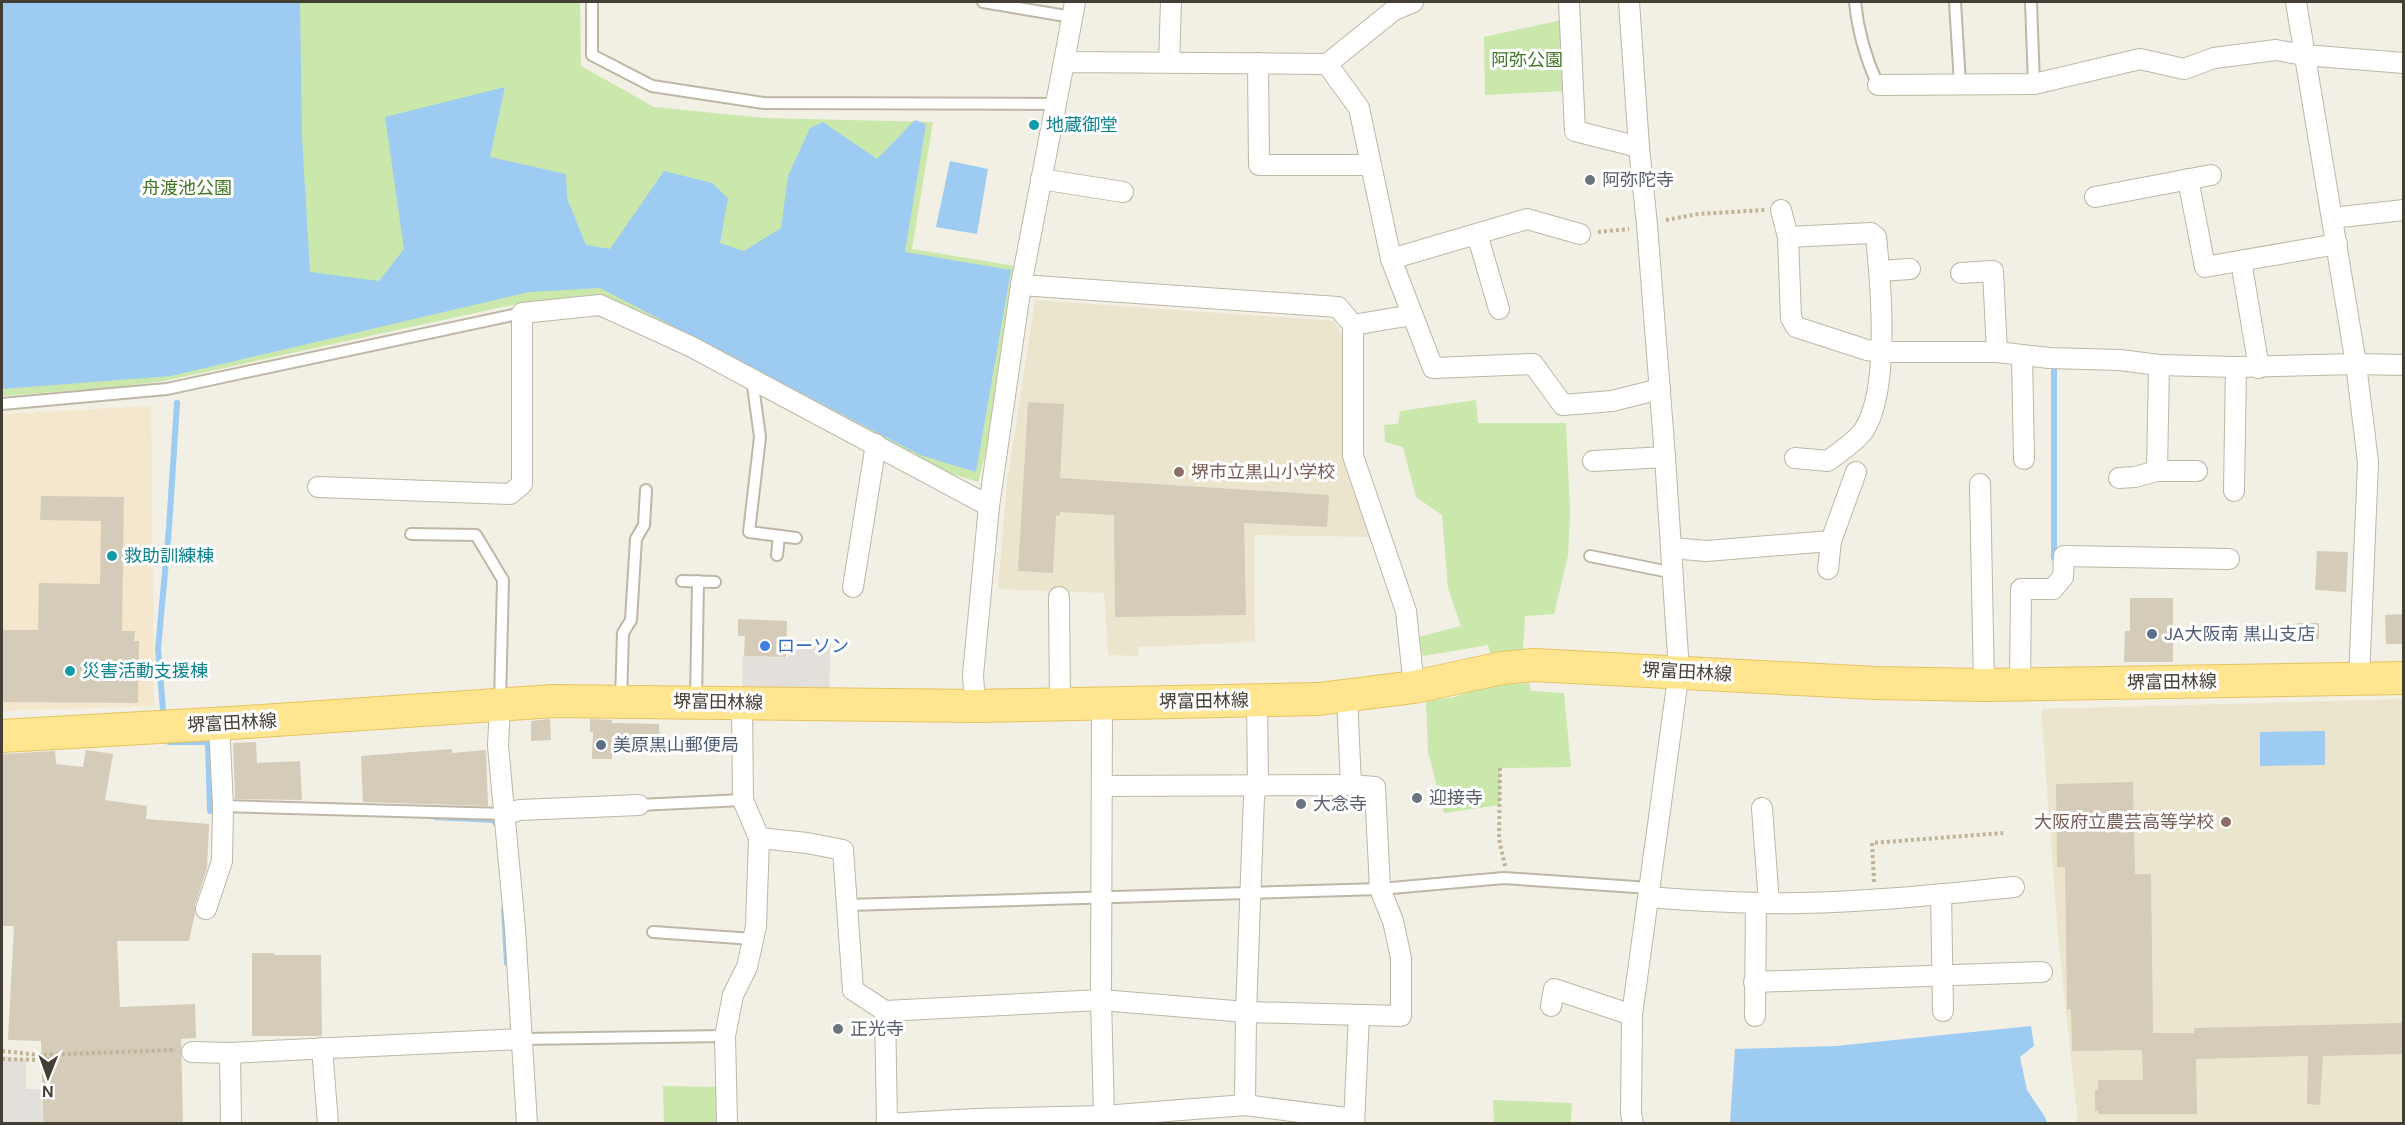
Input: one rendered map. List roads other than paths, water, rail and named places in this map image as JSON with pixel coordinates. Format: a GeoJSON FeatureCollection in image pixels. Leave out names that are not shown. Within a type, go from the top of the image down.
{"type":"FeatureCollection","features":[{"type":"Feature","properties":{"kind":"main road","name":"堺富田林線"},"geometry":{"type":"LineString","coordinates":[[2,736],[553,701],[975,706],[1347,697],[1414,687],[1502,668],[1534,665],[1875,682],[1984,685],[2403,678]]}},
{"type":"Feature","properties":{"kind":"street"},"geometry":{"type":"LineString","coordinates":[[1169,63],[1171,2]]}},
{"type":"Feature","properties":{"kind":"street"},"geometry":{"type":"LineString","coordinates":[[1064,62],[1327,63],[1394,10],[1413,2]]}},
{"type":"Feature","properties":{"kind":"street"},"geometry":{"type":"LineString","coordinates":[[1569,2],[1575,131],[1639,147]]}},
{"type":"Feature","properties":{"kind":"street"},"geometry":{"type":"LineString","coordinates":[[1629,2],[1674,573],[1679,672],[1632,1015],[1630,1113],[1633,1124]]}},
{"type":"Feature","properties":{"kind":"street"},"geometry":{"type":"LineString","coordinates":[[2296,2],[2356,364],[2368,462],[2359,679]]}},
{"type":"Feature","properties":{"kind":"street"},"geometry":{"type":"LineString","coordinates":[[975,706],[973,675],[989,506],[1021,285],[1073,9]]}},
{"type":"Feature","properties":{"kind":"street"},"geometry":{"type":"LineString","coordinates":[[1878,85],[2034,84],[2140,59],[2184,69],[2214,58],[2276,50],[2304,56],[2403,63]]}},
{"type":"Feature","properties":{"kind":"street"},"geometry":{"type":"LineString","coordinates":[[1258,63],[1259,165],[1371,165]]}},
{"type":"Feature","properties":{"kind":"street"},"geometry":{"type":"LineString","coordinates":[[1327,63],[1359,108],[1391,259],[1432,368],[1533,364],[1563,405],[1612,401],[1660,389]]}},
{"type":"Feature","properties":{"kind":"street"},"geometry":{"type":"LineString","coordinates":[[2095,197],[2211,175]]}},
{"type":"Feature","properties":{"kind":"street"},"geometry":{"type":"LineString","coordinates":[[1041,179],[1123,192]]}},
{"type":"Feature","properties":{"kind":"street"},"geometry":{"type":"LineString","coordinates":[[2188,179],[2205,267],[2337,244]]}},
{"type":"Feature","properties":{"kind":"street"},"geometry":{"type":"LineString","coordinates":[[1781,210],[1788,237],[1791,318],[1796,327],[1867,351],[1997,352],[2120,360],[2159,365],[2259,368],[2356,364],[2403,365]]}},
{"type":"Feature","properties":{"kind":"street"},"geometry":{"type":"LineString","coordinates":[[2332,218],[2403,210]]}},
{"type":"Feature","properties":{"kind":"street"},"geometry":{"type":"LineString","coordinates":[[1391,259],[1527,219],[1580,234]]}},
{"type":"Feature","properties":{"kind":"street"},"geometry":{"type":"LineString","coordinates":[[1788,237],[1871,233],[1876,237],[1880,271],[1882,352],[1873,409],[1863,432],[1828,461],[1795,458]]}},
{"type":"Feature","properties":{"kind":"street"},"geometry":{"type":"LineString","coordinates":[[1477,234],[1499,309]]}},
{"type":"Feature","properties":{"kind":"street"},"geometry":{"type":"LineString","coordinates":[[2241,261],[2259,368]]}},
{"type":"Feature","properties":{"kind":"street"},"geometry":{"type":"LineString","coordinates":[[1880,271],[1910,269]]}},
{"type":"Feature","properties":{"kind":"street"},"geometry":{"type":"LineString","coordinates":[[1961,273],[1993,271],[1997,352]]}},
{"type":"Feature","properties":{"kind":"street"},"geometry":{"type":"LineString","coordinates":[[1021,285],[1338,307],[1353,325],[1353,456],[1407,611],[1414,687]]}},
{"type":"Feature","properties":{"kind":"street"},"geometry":{"type":"LineString","coordinates":[[318,487],[510,494],[522,484],[522,313],[600,304],[690,346],[989,506]]}},
{"type":"Feature","properties":{"kind":"street"},"geometry":{"type":"LineString","coordinates":[[1353,325],[1412,315]]}},
{"type":"Feature","properties":{"kind":"street"},"geometry":{"type":"LineString","coordinates":[[2022,355],[2024,459]]}},
{"type":"Feature","properties":{"kind":"street"},"geometry":{"type":"LineString","coordinates":[[2157,471],[2159,365]]}},
{"type":"Feature","properties":{"kind":"street"},"geometry":{"type":"LineString","coordinates":[[2234,491],[2236,367]]}},
{"type":"Feature","properties":{"kind":"street"},"geometry":{"type":"LineString","coordinates":[[853,587],[876,444]]}},
{"type":"Feature","properties":{"kind":"street"},"geometry":{"type":"LineString","coordinates":[[1593,461],[1665,457]]}},
{"type":"Feature","properties":{"kind":"street"},"geometry":{"type":"LineString","coordinates":[[2119,478],[2135,477],[2157,471],[2197,471]]}},
{"type":"Feature","properties":{"kind":"street"},"geometry":{"type":"LineString","coordinates":[[1828,569],[1831,541],[1856,472]]}},
{"type":"Feature","properties":{"kind":"street"},"geometry":{"type":"LineString","coordinates":[[1980,484],[1984,685]]}},
{"type":"Feature","properties":{"kind":"street"},"geometry":{"type":"LineString","coordinates":[[1672,548],[1706,550],[1831,541]]}},
{"type":"Feature","properties":{"kind":"street"},"geometry":{"type":"LineString","coordinates":[[2020,684],[2021,589],[2052,589],[2063,577],[2064,556],[2229,559]]}},
{"type":"Feature","properties":{"kind":"street"},"geometry":{"type":"LineString","coordinates":[[1059,597],[1052,634],[1060,704]]}},
{"type":"Feature","properties":{"kind":"street"},"geometry":{"type":"LineString","coordinates":[[1347,697],[1351,785]]}},
{"type":"Feature","properties":{"kind":"street"},"geometry":{"type":"LineString","coordinates":[[1233,1111],[1246,1012],[1254,796],[1258,785],[1257,700]]}},
{"type":"Feature","properties":{"kind":"street"},"geometry":{"type":"LineString","coordinates":[[727,1124],[725,1036],[733,994],[747,967],[756,926],[759,838],[743,800],[742,702]]}},
{"type":"Feature","properties":{"kind":"street"},"geometry":{"type":"LineString","coordinates":[[1101,703],[1101,1000],[1104,1116]]}},
{"type":"Feature","properties":{"kind":"street"},"geometry":{"type":"LineString","coordinates":[[500,705],[498,746],[506,814],[527,1124]]}},
{"type":"Feature","properties":{"kind":"street"},"geometry":{"type":"LineString","coordinates":[[206,909],[222,861],[223,806],[219,724]]}},
{"type":"Feature","properties":{"kind":"street"},"geometry":{"type":"LineString","coordinates":[[759,838],[807,843],[843,850],[853,990],[885,1011],[1101,1000],[1246,1012],[1401,1016],[1401,958],[1393,921],[1380,889],[1375,787],[1351,785],[1102,786]]}},
{"type":"Feature","properties":{"kind":"street"},"geometry":{"type":"LineString","coordinates":[[506,814],[520,810],[639,805]]}},
{"type":"Feature","properties":{"kind":"street"},"geometry":{"type":"LineString","coordinates":[[1755,1016],[1754,981],[1762,903],[1762,808]]}},
{"type":"Feature","properties":{"kind":"street"},"geometry":{"type":"LineString","coordinates":[[1649,893],[1762,903],[1875,900],[2014,886]]}},
{"type":"Feature","properties":{"kind":"street"},"geometry":{"type":"LineString","coordinates":[[1941,894],[1943,1011]]}},
{"type":"Feature","properties":{"kind":"street"},"geometry":{"type":"LineString","coordinates":[[1754,981],[2042,972]]}},
{"type":"Feature","properties":{"kind":"street"},"geometry":{"type":"LineString","coordinates":[[1551,1006],[1554,989],[1632,1015]]}},
{"type":"Feature","properties":{"kind":"street"},"geometry":{"type":"LineString","coordinates":[[885,1011],[887,1124],[1233,1111],[1354,1121],[1359,1015]]}},
{"type":"Feature","properties":{"kind":"street"},"geometry":{"type":"LineString","coordinates":[[192,1052],[230,1053],[522,1039]]}},
{"type":"Feature","properties":{"kind":"street"},"geometry":{"type":"LineString","coordinates":[[322,1048],[328,1124]]}},
{"type":"Feature","properties":{"kind":"street"},"geometry":{"type":"LineString","coordinates":[[230,1053],[231,1124]]}},
{"type":"Feature","properties":{"kind":"lane"},"geometry":{"type":"LineString","coordinates":[[592,2],[592,56],[652,86],[764,103],[1055,104]]}},
{"type":"Feature","properties":{"kind":"lane"},"geometry":{"type":"LineString","coordinates":[[983,2],[1073,9]]}},
{"type":"Feature","properties":{"kind":"lane"},"geometry":{"type":"LineString","coordinates":[[1855,2],[1858,32],[1867,62],[1878,85]]}},
{"type":"Feature","properties":{"kind":"lane"},"geometry":{"type":"LineString","coordinates":[[1955,2],[1959,84]]}},
{"type":"Feature","properties":{"kind":"lane"},"geometry":{"type":"LineString","coordinates":[[2031,2],[2034,84]]}},
{"type":"Feature","properties":{"kind":"lane"},"geometry":{"type":"LineString","coordinates":[[2,404],[167,390],[522,313]]}},
{"type":"Feature","properties":{"kind":"lane"},"geometry":{"type":"LineString","coordinates":[[752,379],[760,437],[748,532],[796,538]]}},
{"type":"Feature","properties":{"kind":"lane"},"geometry":{"type":"LineString","coordinates":[[621,701],[623,633],[631,620],[636,538],[644,525],[646,490]]}},
{"type":"Feature","properties":{"kind":"lane"},"geometry":{"type":"LineString","coordinates":[[411,534],[476,535],[503,580],[500,705]]}},
{"type":"Feature","properties":{"kind":"lane"},"geometry":{"type":"LineString","coordinates":[[777,555],[780,536]]}},
{"type":"Feature","properties":{"kind":"lane"},"geometry":{"type":"LineString","coordinates":[[1590,556],[1674,573]]}},
{"type":"Feature","properties":{"kind":"lane"},"geometry":{"type":"LineString","coordinates":[[682,581],[714,582]]}},
{"type":"Feature","properties":{"kind":"lane"},"geometry":{"type":"LineString","coordinates":[[696,701],[698,581]]}},
{"type":"Feature","properties":{"kind":"lane"},"geometry":{"type":"LineString","coordinates":[[639,805],[743,800]]}},
{"type":"Feature","properties":{"kind":"lane"},"geometry":{"type":"LineString","coordinates":[[223,806],[506,814]]}},
{"type":"Feature","properties":{"kind":"lane"},"geometry":{"type":"LineString","coordinates":[[848,905],[1380,889],[1508,878],[1649,893]]}},
{"type":"Feature","properties":{"kind":"lane"},"geometry":{"type":"LineString","coordinates":[[653,932],[753,939]]}},
{"type":"Feature","properties":{"kind":"lane"},"geometry":{"type":"LineString","coordinates":[[522,1039],[725,1036]]}},
{"type":"Feature","properties":{"kind":"water","name":"舟渡池公園"},"geometry":{"type":"Polygon","coordinates":[[[2,2],[300,2],[302,137],[310,272],[379,281],[404,249],[385,117],[505,87],[490,157],[566,174],[567,198],[586,245],[610,249],[664,171],[712,183],[728,198],[720,243],[744,251],[781,228],[788,176],[810,128],[823,122],[877,159],[915,120],[926,124],[905,252],[1011,270],[976,472],[920,455],[600,288],[529,292],[171,376],[2,389],[2,2]]]}},
{"type":"Feature","properties":{"kind":"water"},"geometry":{"type":"Polygon","coordinates":[[[950,161],[988,169],[977,234],[936,227],[950,161]]]}},
{"type":"Feature","properties":{"kind":"water"},"geometry":{"type":"Polygon","coordinates":[[[2325,731],[2325,765],[2260,766],[2260,732],[2325,731]]]}},
{"type":"Feature","properties":{"kind":"water"},"geometry":{"type":"Polygon","coordinates":[[[2031,1026],[2034,1046],[2020,1057],[2027,1090],[2047,1123],[1730,1123],[1735,1049],[1836,1046],[2031,1026]]]}},
{"type":"Feature","properties":{"kind":"waterway"},"geometry":{"type":"LineString","coordinates":[[2054,369],[2054,558]]}},
{"type":"Feature","properties":{"kind":"waterway"},"geometry":{"type":"LineString","coordinates":[[163,710],[158,649],[177,403]]}},
{"type":"Feature","properties":{"kind":"waterway"},"geometry":{"type":"LineString","coordinates":[[169,742],[208,742],[210,811]]}},
{"type":"Feature","properties":{"kind":"waterway"},"geometry":{"type":"LineString","coordinates":[[435,817],[493,820],[499,827]]}},
{"type":"Feature","properties":{"kind":"waterway"},"geometry":{"type":"LineString","coordinates":[[504,909],[507,963]]}},
{"type":"Feature","properties":{"kind":"place","name":"地蔵御堂"},"geometry":{"type":"Point","coordinates":[1034,125]}},
{"type":"Feature","properties":{"kind":"place","name":"阿弥陀寺"},"geometry":{"type":"Point","coordinates":[1590,180]}},
{"type":"Feature","properties":{"kind":"place","name":"堺市立黒山小学校"},"geometry":{"type":"Point","coordinates":[1179,472]}},
{"type":"Feature","properties":{"kind":"place","name":"救助訓練棟"},"geometry":{"type":"Point","coordinates":[112,556]}},
{"type":"Feature","properties":{"kind":"place","name":"JA大阪南 黒山支店"},"geometry":{"type":"Point","coordinates":[2152,634]}},
{"type":"Feature","properties":{"kind":"place","name":"ローソン"},"geometry":{"type":"Point","coordinates":[765,646]}},
{"type":"Feature","properties":{"kind":"place","name":"災害活動支援棟"},"geometry":{"type":"Point","coordinates":[70,671]}},
{"type":"Feature","properties":{"kind":"place","name":"美原黒山郵便局"},"geometry":{"type":"Point","coordinates":[601,745]}},
{"type":"Feature","properties":{"kind":"place","name":"迎接寺"},"geometry":{"type":"Point","coordinates":[1417,798]}},
{"type":"Feature","properties":{"kind":"place","name":"大念寺"},"geometry":{"type":"Point","coordinates":[1301,804]}},
{"type":"Feature","properties":{"kind":"place","name":"大阪府立農芸高等学校"},"geometry":{"type":"Point","coordinates":[2226,822]}},
{"type":"Feature","properties":{"kind":"place","name":"正光寺"},"geometry":{"type":"Point","coordinates":[838,1029]}},
{"type":"Feature","properties":{"kind":"park label","name":"阿弥公園"},"geometry":{"type":"Point","coordinates":[1527,60]}}]}
